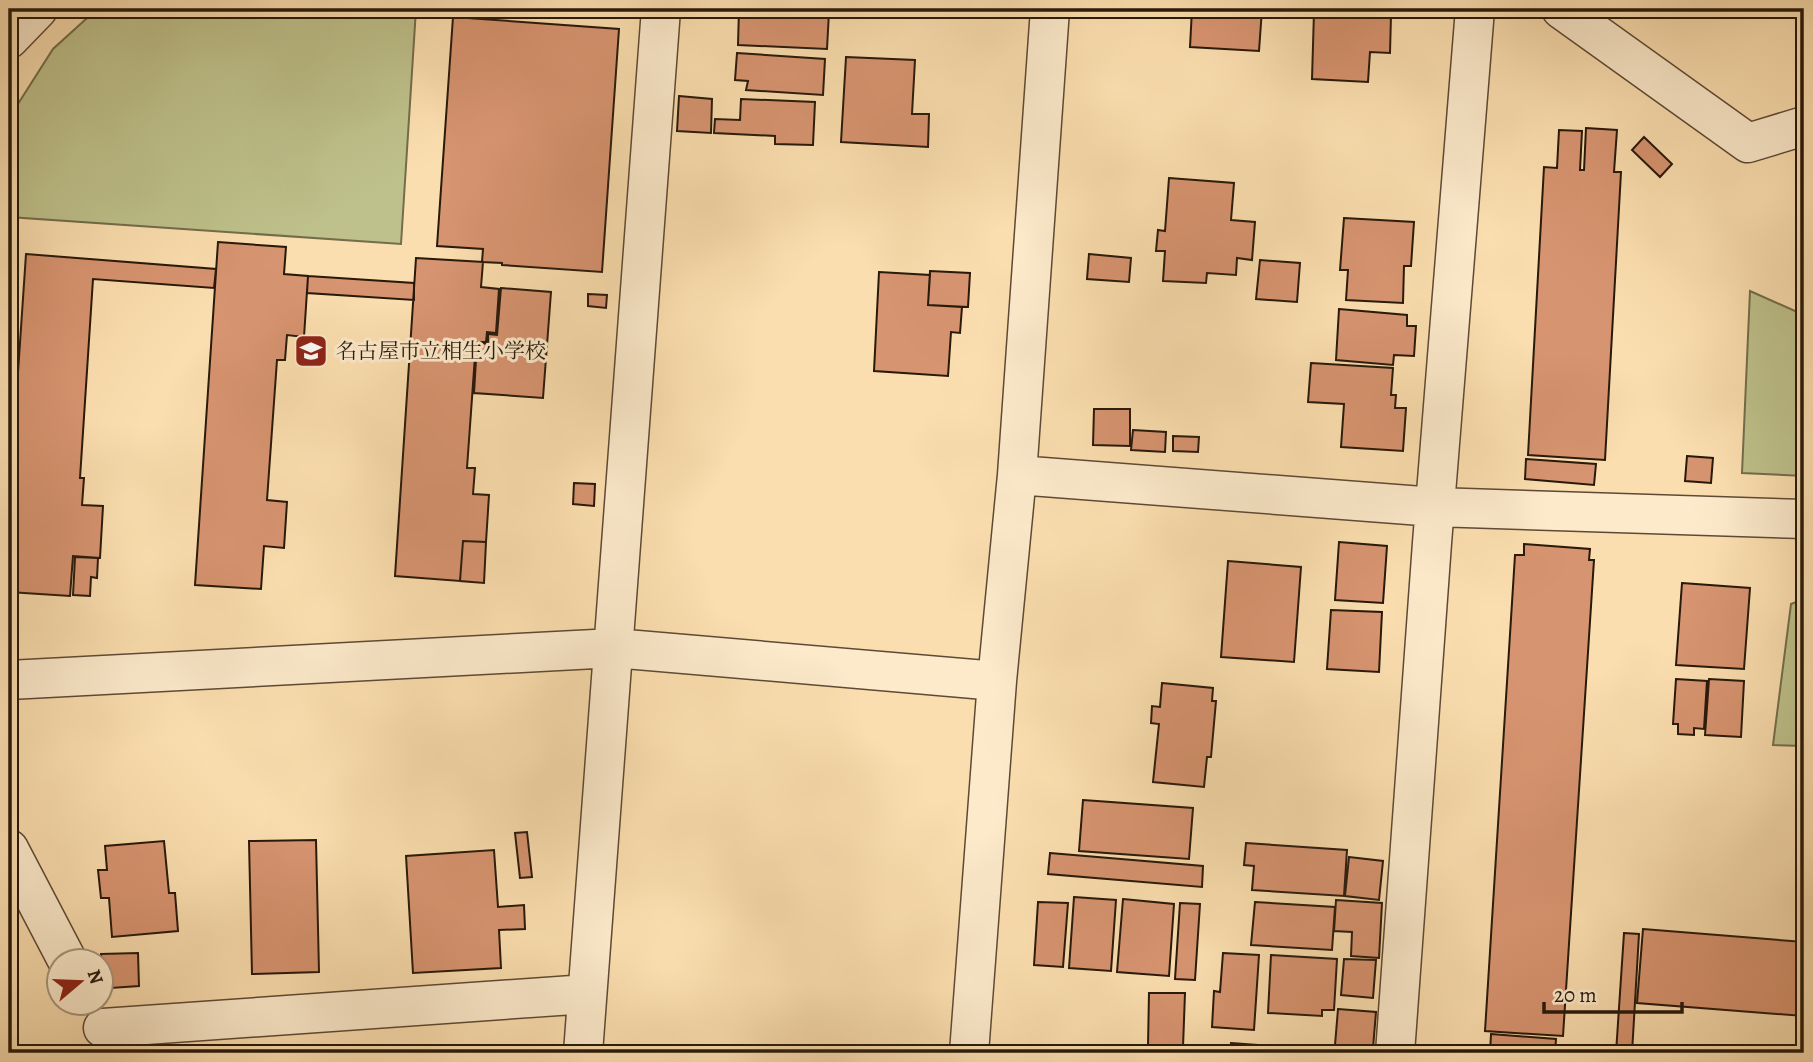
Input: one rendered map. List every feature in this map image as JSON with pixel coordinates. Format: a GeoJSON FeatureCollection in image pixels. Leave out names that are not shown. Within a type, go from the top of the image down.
{"type":"FeatureCollection","features":[{"type":"Feature","properties":{"kind":"street"},"geometry":{"type":"LineString","coordinates":[[9,39],[38,9]]}},
{"type":"Feature","properties":{"kind":"street"},"geometry":{"type":"LineString","coordinates":[[583,1053],[661,9]]}},
{"type":"Feature","properties":{"kind":"street"},"geometry":{"type":"LineString","coordinates":[[969,1053],[997,681],[1017,475],[1050,9]]}},
{"type":"Feature","properties":{"kind":"street"},"geometry":{"type":"LineString","coordinates":[[1395,1053],[1475,9]]}},
{"type":"Feature","properties":{"kind":"street"},"geometry":{"type":"LineString","coordinates":[[1561,9],[1748,143],[1804,126]]}},
{"type":"Feature","properties":{"kind":"street"},"geometry":{"type":"LineString","coordinates":[[1017,475],[1435,507],[1804,519]]}},
{"type":"Feature","properties":{"kind":"street"},"geometry":{"type":"LineString","coordinates":[[9,680],[614,648],[997,681]]}},
{"type":"Feature","properties":{"kind":"street"},"geometry":{"type":"LineString","coordinates":[[9,849],[59,946]]}},
{"type":"Feature","properties":{"kind":"street"},"geometry":{"type":"LineString","coordinates":[[103,1028],[587,995]]}},
{"type":"Feature","properties":{"kind":"green space"},"geometry":{"type":"Polygon","coordinates":[[[97,9],[416,9],[401,244],[9,217],[9,118],[53,49],[97,9]]]}},
{"type":"Feature","properties":{"kind":"green space"},"geometry":{"type":"Polygon","coordinates":[[[1750,291],[1804,315],[1804,476],[1742,473],[1750,291]]]}},
{"type":"Feature","properties":{"kind":"green space"},"geometry":{"type":"Polygon","coordinates":[[[1804,599],[1804,746],[1773,745],[1791,604],[1804,599]]]}},
{"type":"Feature","properties":{"kind":"building"},"geometry":{"type":"Polygon","coordinates":[[[739,9],[829,12],[827,49],[738,45],[739,9]]]}},
{"type":"Feature","properties":{"kind":"building"},"geometry":{"type":"Polygon","coordinates":[[[1192,9],[1262,9],[1259,51],[1190,47],[1192,9]]]}},
{"type":"Feature","properties":{"kind":"building"},"geometry":{"type":"Polygon","coordinates":[[[1314,12],[1391,15],[1390,53],[1370,52],[1368,82],[1312,79],[1314,12]]]}},
{"type":"Feature","properties":{"kind":"building"},"geometry":{"type":"Polygon","coordinates":[[[453,17],[619,29],[602,272],[482,262],[483,249],[437,246],[453,17]]]}},
{"type":"Feature","properties":{"kind":"building"},"geometry":{"type":"Polygon","coordinates":[[[737,53],[825,59],[823,95],[746,90],[748,81],[735,80],[737,53]]]}},
{"type":"Feature","properties":{"kind":"building"},"geometry":{"type":"Polygon","coordinates":[[[846,57],[915,60],[912,114],[929,114],[928,147],[841,142],[846,57]]]}},
{"type":"Feature","properties":{"kind":"building"},"geometry":{"type":"Polygon","coordinates":[[[679,96],[712,99],[711,133],[677,131],[679,96]]]}},
{"type":"Feature","properties":{"kind":"building"},"geometry":{"type":"Polygon","coordinates":[[[741,99],[815,102],[813,145],[775,144],[775,136],[714,133],[715,119],[740,120],[741,99]]]}},
{"type":"Feature","properties":{"kind":"building"},"geometry":{"type":"Polygon","coordinates":[[[1586,128],[1617,130],[1614,172],[1621,172],[1605,460],[1528,455],[1544,167],[1557,168],[1559,130],[1582,131],[1580,170],[1584,170],[1586,128]]]}},
{"type":"Feature","properties":{"kind":"building"},"geometry":{"type":"Polygon","coordinates":[[[1644,137],[1672,164],[1660,177],[1632,150],[1644,137]]]}},
{"type":"Feature","properties":{"kind":"building"},"geometry":{"type":"Polygon","coordinates":[[[1169,178],[1234,183],[1231,220],[1255,222],[1252,260],[1237,258],[1236,275],[1207,273],[1206,283],[1163,281],[1165,251],[1156,251],[1158,230],[1165,231],[1169,178]]]}},
{"type":"Feature","properties":{"kind":"building"},"geometry":{"type":"Polygon","coordinates":[[[1344,218],[1414,222],[1411,266],[1404,266],[1403,303],[1346,300],[1348,270],[1340,270],[1344,218]]]}},
{"type":"Feature","properties":{"kind":"building"},"geometry":{"type":"Polygon","coordinates":[[[1804,239],[1804,261],[1797,258],[1804,239]]]}},
{"type":"Feature","properties":{"kind":"building"},"geometry":{"type":"Polygon","coordinates":[[[218,242],[286,247],[284,274],[308,276],[304,337],[287,335],[285,360],[277,360],[267,500],[287,502],[284,548],[264,546],[261,589],[195,585],[218,242]]]}},
{"type":"Feature","properties":{"kind":"building"},"geometry":{"type":"Polygon","coordinates":[[[26,254],[216,269],[214,288],[93,279],[80,478],[84,478],[82,505],[103,506],[100,558],[73,556],[70,596],[9,592],[9,505],[26,254]]]}},
{"type":"Feature","properties":{"kind":"building"},"geometry":{"type":"Polygon","coordinates":[[[1089,254],[1131,258],[1129,282],[1087,279],[1089,254]]]}},
{"type":"Feature","properties":{"kind":"building"},"geometry":{"type":"Polygon","coordinates":[[[416,258],[483,262],[481,287],[499,289],[496,333],[487,332],[486,342],[476,342],[467,468],[475,468],[473,494],[489,495],[486,542],[463,541],[460,581],[395,576],[416,258]]]}},
{"type":"Feature","properties":{"kind":"building"},"geometry":{"type":"Polygon","coordinates":[[[1260,260],[1300,263],[1297,302],[1256,299],[1260,260]]]}},
{"type":"Feature","properties":{"kind":"building"},"geometry":{"type":"Polygon","coordinates":[[[930,271],[970,273],[968,307],[928,305],[930,271]]]}},
{"type":"Feature","properties":{"kind":"building"},"geometry":{"type":"Polygon","coordinates":[[[879,272],[930,275],[928,305],[962,307],[960,333],[951,332],[948,376],[874,371],[879,272]]]}},
{"type":"Feature","properties":{"kind":"building"},"geometry":{"type":"Polygon","coordinates":[[[308,276],[414,283],[414,300],[307,293],[308,276]]]}},
{"type":"Feature","properties":{"kind":"building"},"geometry":{"type":"Polygon","coordinates":[[[501,288],[551,292],[543,398],[474,393],[477,343],[488,344],[488,334],[497,335],[501,288]]]}},
{"type":"Feature","properties":{"kind":"building"},"geometry":{"type":"Polygon","coordinates":[[[588,294],[607,295],[606,308],[588,306],[588,294]]]}},
{"type":"Feature","properties":{"kind":"building"},"geometry":{"type":"Polygon","coordinates":[[[1339,309],[1407,315],[1407,326],[1416,326],[1414,356],[1394,355],[1393,365],[1336,360],[1339,309]]]}},
{"type":"Feature","properties":{"kind":"building"},"geometry":{"type":"Polygon","coordinates":[[[1311,363],[1393,368],[1391,395],[1396,395],[1395,408],[1406,408],[1403,451],[1341,447],[1344,404],[1308,402],[1311,363]]]}},
{"type":"Feature","properties":{"kind":"building"},"geometry":{"type":"Polygon","coordinates":[[[1094,409],[1130,409],[1130,446],[1093,445],[1094,409]]]}},
{"type":"Feature","properties":{"kind":"building"},"geometry":{"type":"Polygon","coordinates":[[[1133,430],[1166,432],[1165,452],[1131,450],[1133,430]]]}},
{"type":"Feature","properties":{"kind":"building"},"geometry":{"type":"Polygon","coordinates":[[[1173,436],[1199,437],[1198,452],[1173,451],[1173,436]]]}},
{"type":"Feature","properties":{"kind":"building"},"geometry":{"type":"Polygon","coordinates":[[[1687,456],[1713,458],[1711,483],[1685,481],[1687,456]]]}},
{"type":"Feature","properties":{"kind":"building"},"geometry":{"type":"Polygon","coordinates":[[[1526,459],[1596,464],[1594,485],[1525,479],[1526,459]]]}},
{"type":"Feature","properties":{"kind":"building"},"geometry":{"type":"Polygon","coordinates":[[[574,483],[595,484],[594,506],[573,504],[574,483]]]}},
{"type":"Feature","properties":{"kind":"building"},"geometry":{"type":"Polygon","coordinates":[[[463,541],[486,542],[484,583],[460,581],[463,541]]]}},
{"type":"Feature","properties":{"kind":"building"},"geometry":{"type":"Polygon","coordinates":[[[1339,542],[1387,546],[1383,603],[1335,600],[1339,542]]]}},
{"type":"Feature","properties":{"kind":"building"},"geometry":{"type":"Polygon","coordinates":[[[1524,544],[1590,549],[1589,560],[1594,560],[1563,1036],[1485,1031],[1515,555],[1524,555],[1524,544]]]}},
{"type":"Feature","properties":{"kind":"building"},"geometry":{"type":"Polygon","coordinates":[[[75,557],[98,558],[97,578],[91,577],[90,596],[73,595],[75,557]]]}},
{"type":"Feature","properties":{"kind":"building"},"geometry":{"type":"Polygon","coordinates":[[[1228,561],[1301,567],[1294,662],[1221,657],[1228,561]]]}},
{"type":"Feature","properties":{"kind":"building"},"geometry":{"type":"Polygon","coordinates":[[[1682,583],[1750,588],[1744,669],[1676,665],[1682,583]]]}},
{"type":"Feature","properties":{"kind":"building"},"geometry":{"type":"Polygon","coordinates":[[[1331,610],[1382,612],[1379,672],[1327,669],[1331,610]]]}},
{"type":"Feature","properties":{"kind":"building"},"geometry":{"type":"Polygon","coordinates":[[[1676,679],[1707,681],[1704,729],[1694,728],[1694,735],[1678,734],[1678,724],[1673,724],[1676,679]]]}},
{"type":"Feature","properties":{"kind":"building"},"geometry":{"type":"Polygon","coordinates":[[[1709,679],[1744,681],[1741,737],[1705,735],[1709,679]]]}},
{"type":"Feature","properties":{"kind":"building"},"geometry":{"type":"Polygon","coordinates":[[[1162,683],[1213,688],[1212,701],[1216,701],[1211,757],[1207,757],[1204,787],[1153,782],[1159,724],[1151,723],[1152,706],[1160,707],[1162,683]]]}},
{"type":"Feature","properties":{"kind":"building"},"geometry":{"type":"Polygon","coordinates":[[[1083,800],[1193,808],[1189,859],[1079,851],[1083,800]]]}},
{"type":"Feature","properties":{"kind":"building"},"geometry":{"type":"Polygon","coordinates":[[[527,832],[532,877],[520,878],[515,833],[527,832]]]}},
{"type":"Feature","properties":{"kind":"building"},"geometry":{"type":"Polygon","coordinates":[[[316,840],[319,972],[252,974],[249,841],[316,840]]]}},
{"type":"Feature","properties":{"kind":"building"},"geometry":{"type":"Polygon","coordinates":[[[164,841],[169,893],[175,893],[178,931],[112,937],[109,898],[101,898],[98,870],[107,870],[105,846],[164,841]]]}},
{"type":"Feature","properties":{"kind":"building"},"geometry":{"type":"Polygon","coordinates":[[[1246,843],[1347,850],[1344,896],[1252,890],[1254,866],[1244,865],[1246,843]]]}},
{"type":"Feature","properties":{"kind":"building"},"geometry":{"type":"Polygon","coordinates":[[[494,850],[498,907],[524,905],[525,929],[499,930],[501,968],[413,973],[406,856],[494,850]]]}},
{"type":"Feature","properties":{"kind":"building"},"geometry":{"type":"Polygon","coordinates":[[[1050,853],[1203,866],[1202,887],[1048,874],[1050,853]]]}},
{"type":"Feature","properties":{"kind":"building"},"geometry":{"type":"Polygon","coordinates":[[[1349,857],[1383,861],[1379,900],[1345,896],[1349,857]]]}},
{"type":"Feature","properties":{"kind":"building"},"geometry":{"type":"Polygon","coordinates":[[[1074,897],[1116,900],[1111,971],[1069,968],[1074,897]]]}},
{"type":"Feature","properties":{"kind":"building"},"geometry":{"type":"Polygon","coordinates":[[[1123,899],[1174,904],[1169,976],[1117,972],[1123,899]]]}},
{"type":"Feature","properties":{"kind":"building"},"geometry":{"type":"Polygon","coordinates":[[[1336,900],[1382,903],[1379,958],[1351,956],[1352,932],[1334,931],[1336,900]]]}},
{"type":"Feature","properties":{"kind":"building"},"geometry":{"type":"Polygon","coordinates":[[[1038,902],[1068,903],[1063,967],[1034,965],[1038,902]]]}},
{"type":"Feature","properties":{"kind":"building"},"geometry":{"type":"Polygon","coordinates":[[[1255,902],[1335,907],[1332,950],[1251,945],[1255,902]]]}},
{"type":"Feature","properties":{"kind":"building"},"geometry":{"type":"Polygon","coordinates":[[[1180,903],[1200,904],[1195,980],[1175,979],[1180,903]]]}},
{"type":"Feature","properties":{"kind":"building"},"geometry":{"type":"Polygon","coordinates":[[[1643,929],[1804,942],[1804,1016],[1637,1003],[1643,929]]]}},
{"type":"Feature","properties":{"kind":"building"},"geometry":{"type":"Polygon","coordinates":[[[1624,933],[1639,934],[1632,1053],[1616,1053],[1624,933]]]}},
{"type":"Feature","properties":{"kind":"building"},"geometry":{"type":"Polygon","coordinates":[[[138,953],[139,986],[116,988],[116,954],[138,953]]]}},
{"type":"Feature","properties":{"kind":"building"},"geometry":{"type":"Polygon","coordinates":[[[1223,953],[1259,955],[1254,1030],[1212,1027],[1214,991],[1220,992],[1223,953]]]}},
{"type":"Feature","properties":{"kind":"building"},"geometry":{"type":"Polygon","coordinates":[[[1271,955],[1337,959],[1334,1010],[1322,1010],[1322,1016],[1268,1013],[1271,955]]]}},
{"type":"Feature","properties":{"kind":"building"},"geometry":{"type":"Polygon","coordinates":[[[1344,959],[1376,960],[1373,998],[1341,995],[1344,959]]]}},
{"type":"Feature","properties":{"kind":"building"},"geometry":{"type":"Polygon","coordinates":[[[1149,993],[1185,993],[1183,1047],[1148,1046],[1149,993]]]}},
{"type":"Feature","properties":{"kind":"building"},"geometry":{"type":"Polygon","coordinates":[[[1338,1009],[1376,1012],[1373,1048],[1335,1045],[1338,1009]]]}},
{"type":"Feature","properties":{"kind":"building"},"geometry":{"type":"Polygon","coordinates":[[[1491,1034],[1556,1039],[1555,1053],[1490,1053],[1491,1034]]]}},
{"type":"Feature","properties":{"kind":"building"},"geometry":{"type":"Polygon","coordinates":[[[1231,1043],[1357,1052],[1357,1053],[1230,1053],[1231,1043]]]}},
{"type":"Feature","properties":{"kind":"building"},"geometry":{"type":"Polygon","coordinates":[[[1638,1048],[1676,1051],[1676,1053],[1638,1053],[1638,1048]]]}},
{"type":"Feature","properties":{"kind":"place","name":"名古屋市立相生小学校"},"geometry":{"type":"Point","coordinates":[311,351]}}]}
